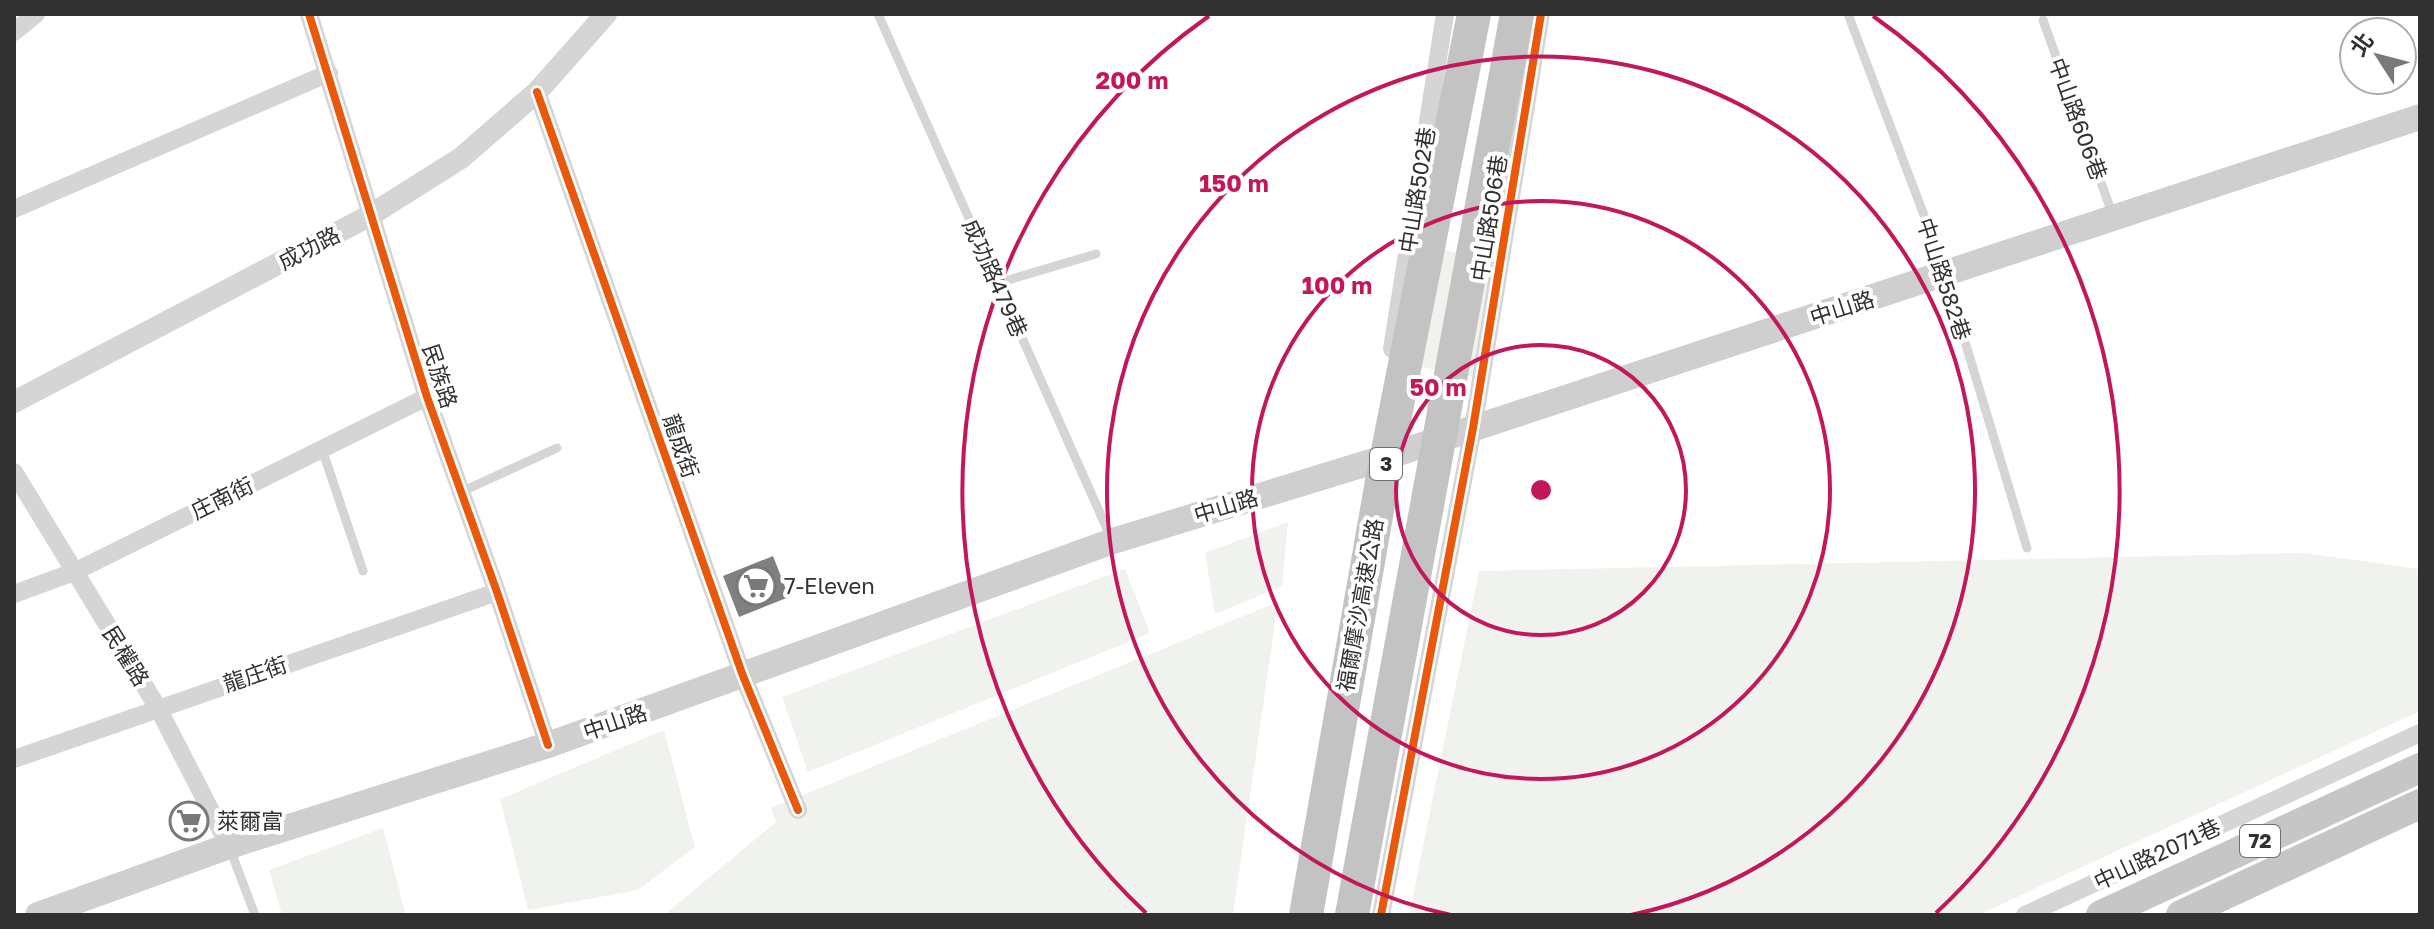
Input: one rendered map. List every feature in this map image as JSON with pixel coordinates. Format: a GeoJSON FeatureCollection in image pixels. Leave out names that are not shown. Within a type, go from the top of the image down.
{"type":"FeatureCollection","features":[{"type":"Feature","properties":{"kind":"highway","name":"福爾摩沙高速公路"},"geometry":{"type":"LineString","coordinates":[[1306,915],[1383,476],[1474,14]]}},
{"type":"Feature","properties":{"kind":"highway","name":"3"},"geometry":{"type":"LineString","coordinates":[[1352,915],[1517,14]]}},
{"type":"Feature","properties":{"kind":"highway","name":"72"},"geometry":{"type":"LineString","coordinates":[[2101,915],[2420,768]]}},
{"type":"Feature","properties":{"kind":"highway","name":"72"},"geometry":{"type":"LineString","coordinates":[[2181,915],[2420,804]]}},
{"type":"Feature","properties":{"kind":"main road","name":"中山路"},"geometry":{"type":"LineString","coordinates":[[38,915],[229,846],[548,745],[1113,541],[1374,461],[2420,117]]}},
{"type":"Feature","properties":{"kind":"street"},"geometry":{"type":"LineString","coordinates":[[14,32],[36,14]]}},
{"type":"Feature","properties":{"kind":"street","name":"民族路"},"geometry":{"type":"LineString","coordinates":[[309,14],[427,397],[548,745]]}},
{"type":"Feature","properties":{"kind":"street","name":"成功路"},"geometry":{"type":"LineString","coordinates":[[14,402],[369,216],[461,158],[537,92],[606,14]]}},
{"type":"Feature","properties":{"kind":"street","name":"中山路502巷"},"geometry":{"type":"LineString","coordinates":[[1290,915],[1374,461],[1445,14]]}},
{"type":"Feature","properties":{"kind":"street","name":"中山路506巷"},"geometry":{"type":"LineString","coordinates":[[1381,915],[1473,428],[1541,14]]}},
{"type":"Feature","properties":{"kind":"street"},"geometry":{"type":"LineString","coordinates":[[14,209],[329,73]]}},
{"type":"Feature","properties":{"kind":"street","name":"龍成街"},"geometry":{"type":"LineString","coordinates":[[537,92],[743,676],[798,810]]}},
{"type":"Feature","properties":{"kind":"street","name":"庄南街"},"geometry":{"type":"LineString","coordinates":[[14,594],[74,572],[427,397]]}},
{"type":"Feature","properties":{"kind":"street","name":"民權路"},"geometry":{"type":"LineString","coordinates":[[14,472],[158,708],[229,846]]}},
{"type":"Feature","properties":{"kind":"street","name":"龍庄街"},"geometry":{"type":"LineString","coordinates":[[14,759],[497,592]]}},
{"type":"Feature","properties":{"kind":"street","name":"中山路2071巷"},"geometry":{"type":"LineString","coordinates":[[2025,915],[2420,733]]}},
{"type":"Feature","properties":{"kind":"lane","name":"成功路479巷"},"geometry":{"type":"LineString","coordinates":[[878,14],[1113,541]]}},
{"type":"Feature","properties":{"kind":"lane","name":"中山路582巷"},"geometry":{"type":"LineString","coordinates":[[1848,14],[1939,255],[2027,548]]}},
{"type":"Feature","properties":{"kind":"lane","name":"中山路606巷"},"geometry":{"type":"LineString","coordinates":[[2043,20],[2114,219]]}},
{"type":"Feature","properties":{"kind":"lane"},"geometry":{"type":"LineString","coordinates":[[998,283],[1096,254]]}},
{"type":"Feature","properties":{"kind":"lane"},"geometry":{"type":"LineString","coordinates":[[461,492],[557,448]]}},
{"type":"Feature","properties":{"kind":"lane"},"geometry":{"type":"LineString","coordinates":[[322,449],[363,571]]}},
{"type":"Feature","properties":{"kind":"lane"},"geometry":{"type":"LineString","coordinates":[[229,846],[255,915]]}},
{"type":"Feature","properties":{"kind":"shaded area"},"geometry":{"type":"Polygon","coordinates":[[[1419,245],[1494,260],[1475,377],[1395,362],[1419,245]]]}},
{"type":"Feature","properties":{"kind":"shaded area"},"geometry":{"type":"Polygon","coordinates":[[[1288,522],[1282,586],[1215,614],[1205,553],[1288,522]]]}},
{"type":"Feature","properties":{"kind":"shaded area"},"geometry":{"type":"Polygon","coordinates":[[[2305,553],[2420,569],[2420,711],[1978,915],[1409,915],[1479,571],[2305,553]]]}},
{"type":"Feature","properties":{"kind":"shaded area"},"geometry":{"type":"Polygon","coordinates":[[[1125,569],[1150,633],[808,772],[782,697],[1125,569]]]}},
{"type":"Feature","properties":{"kind":"shaded area"},"geometry":{"type":"Polygon","coordinates":[[[1278,602],[1233,915],[664,915],[776,822],[771,808],[1278,602]]]}},
{"type":"Feature","properties":{"kind":"shaded area"},"geometry":{"type":"Polygon","coordinates":[[[664,730],[695,847],[638,890],[528,910],[500,799],[664,730]]]}},
{"type":"Feature","properties":{"kind":"shaded area"},"geometry":{"type":"Polygon","coordinates":[[[383,828],[406,915],[282,915],[269,870],[383,828]]]}},
{"type":"Feature","properties":{"kind":"building","name":"7-Eleven"},"geometry":{"type":"Polygon","coordinates":[[[773,556],[789,597],[739,617],[723,576],[773,556]]]}},
{"type":"Feature","properties":{"kind":"cycle path"},"geometry":{"type":"LineString","coordinates":[[309,14],[427,397],[548,745]]}},
{"type":"Feature","properties":{"kind":"cycle path"},"geometry":{"type":"LineString","coordinates":[[1381,915],[1473,428],[1541,14]]}},
{"type":"Feature","properties":{"kind":"cycle path"},"geometry":{"type":"LineString","coordinates":[[537,92],[743,676],[798,810]]}},
{"type":"Feature","properties":{"kind":"place","name":"7-Eleven"},"geometry":{"type":"Point","coordinates":[756,586]}},
{"type":"Feature","properties":{"kind":"place","name":"萊爾富"},"geometry":{"type":"Point","coordinates":[189,821]}}]}
